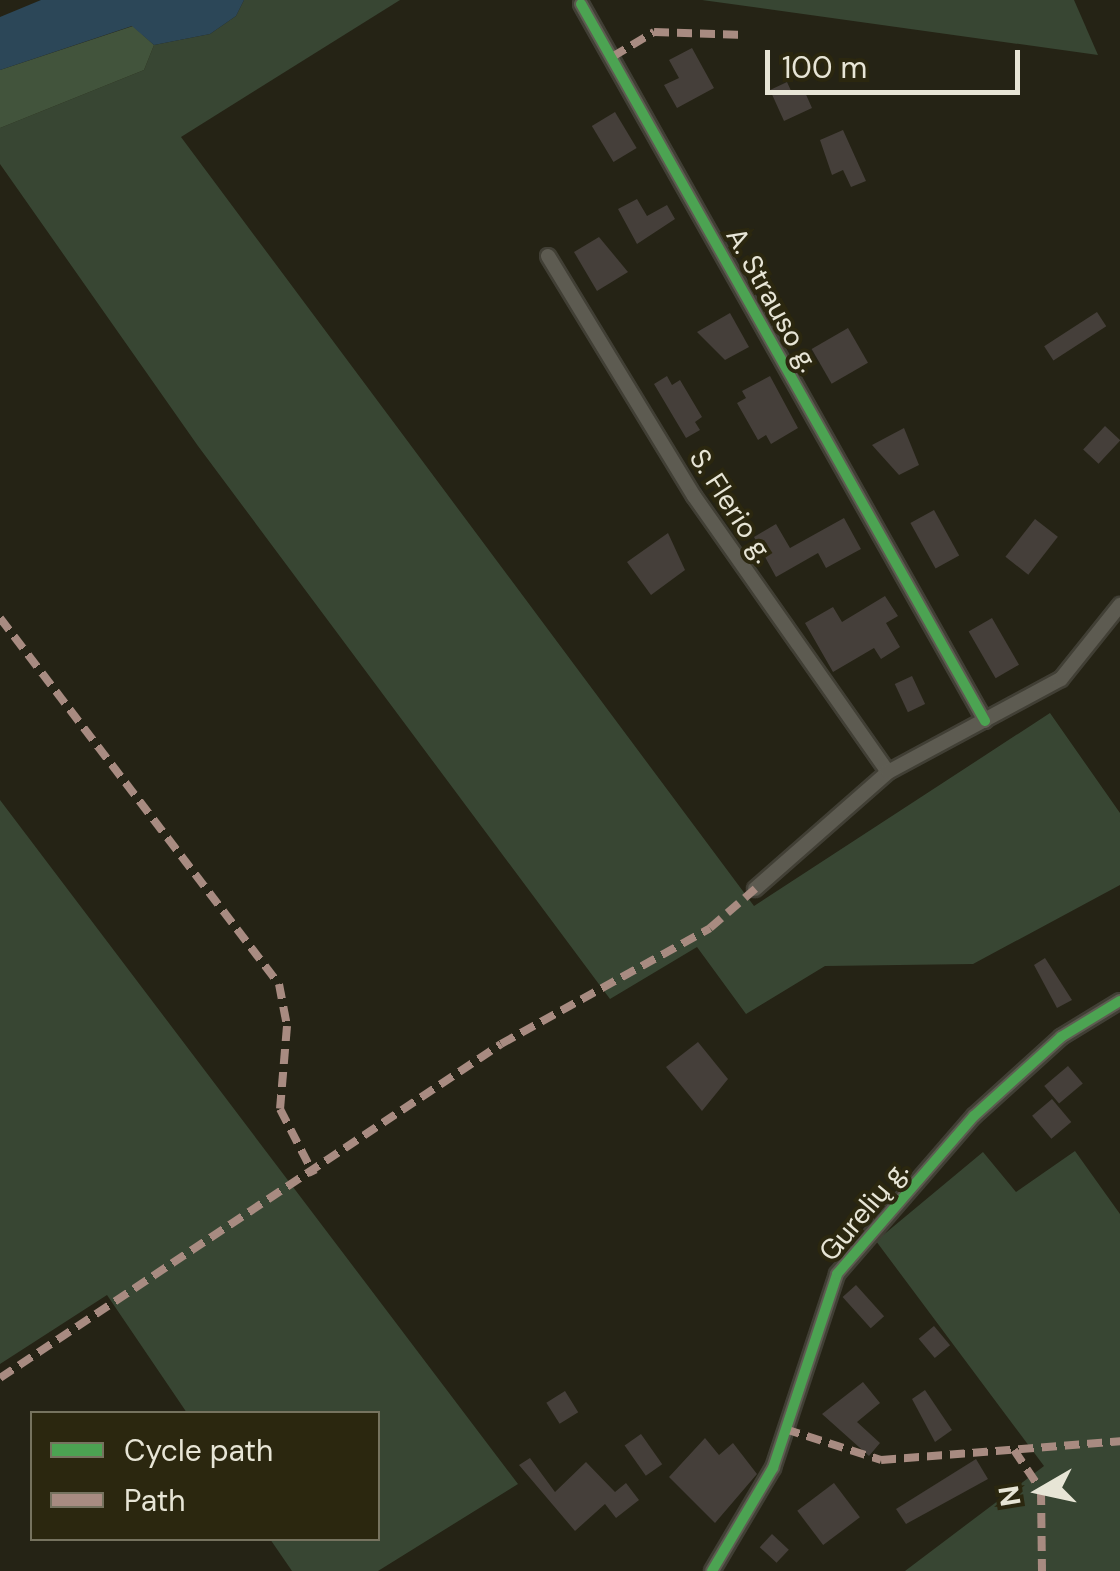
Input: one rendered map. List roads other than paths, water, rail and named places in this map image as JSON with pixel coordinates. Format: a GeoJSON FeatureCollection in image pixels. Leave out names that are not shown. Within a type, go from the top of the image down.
{"type":"FeatureCollection","features":[{"type":"Feature","properties":{"kind":"street","name":"A. Strauso g."},"geometry":{"type":"LineString","coordinates":[[581,4],[985,722]]}},
{"type":"Feature","properties":{"kind":"street","name":"S. Flerio g."},"geometry":{"type":"LineString","coordinates":[[548,256],[694,496],[888,772]]}},
{"type":"Feature","properties":{"kind":"street"},"geometry":{"type":"LineString","coordinates":[[755,888],[888,772],[1061,679],[1120,606]]}},
{"type":"Feature","properties":{"kind":"street","name":"Gurelių g."},"geometry":{"type":"LineString","coordinates":[[712,1571],[774,1468],[837,1274],[974,1116],[1061,1037],[1120,1001]]}},
{"type":"Feature","properties":{"kind":"water"},"geometry":{"type":"Polygon","coordinates":[[[41,0],[244,0],[236,16],[210,34],[154,45],[132,26],[0,70],[0,17],[41,0]]]}}]}
